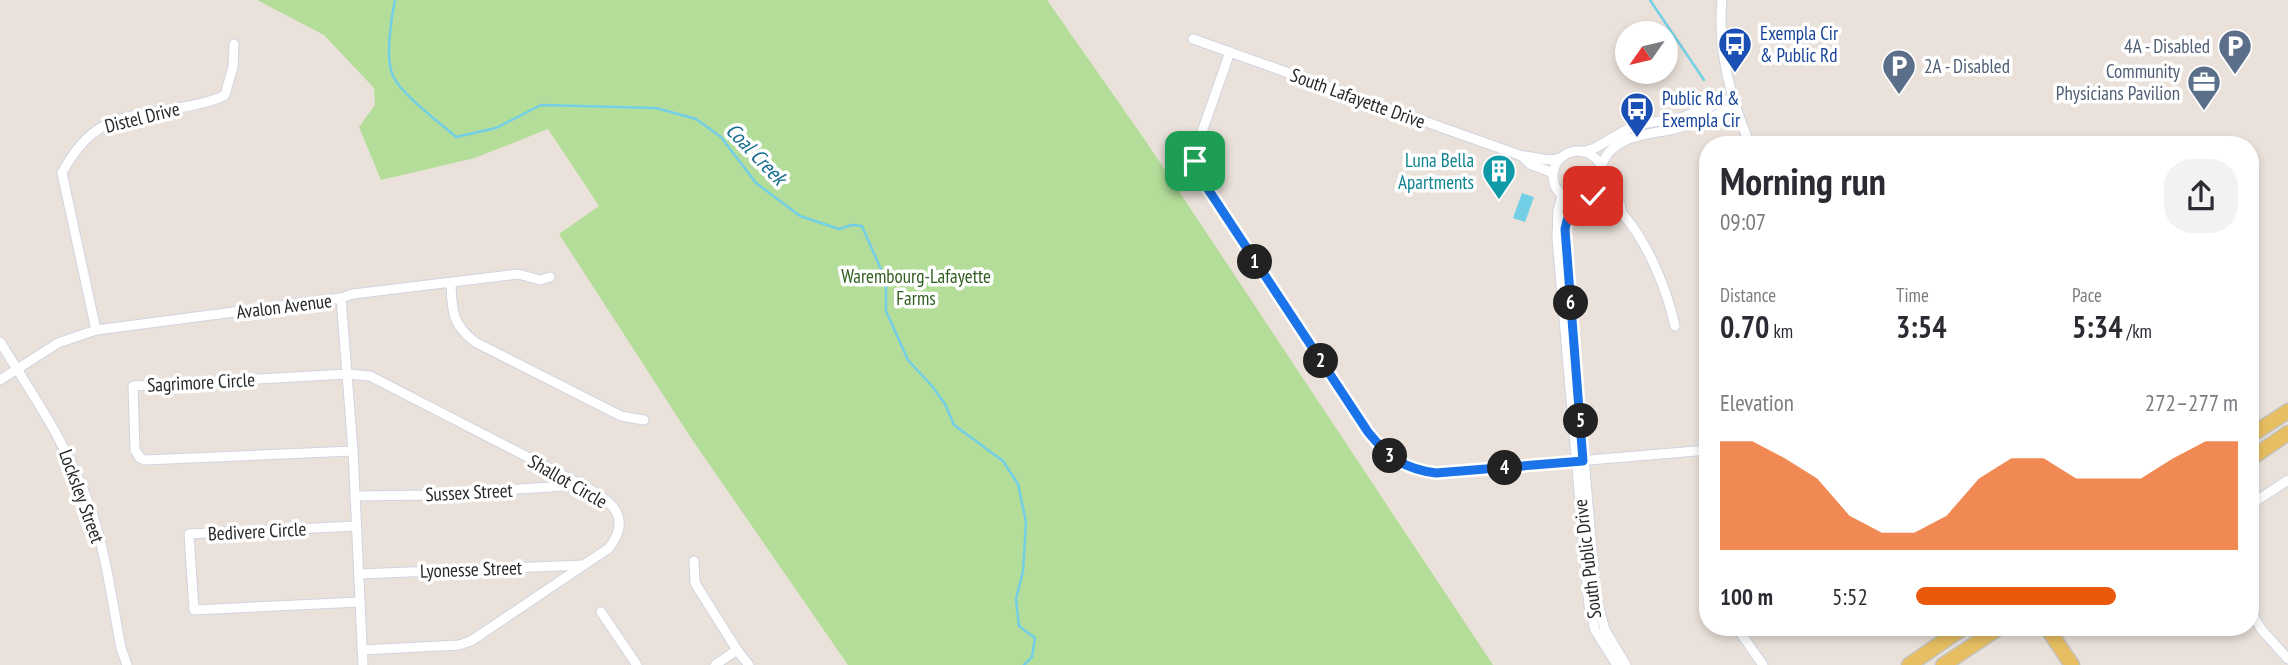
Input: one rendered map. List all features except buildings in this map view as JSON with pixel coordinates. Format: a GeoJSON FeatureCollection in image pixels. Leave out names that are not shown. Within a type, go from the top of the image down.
{"type":"FeatureCollection","features":[{"type":"Feature","properties":{"kind":"main road"},"geometry":{"type":"LineString","coordinates":[[2259,430],[2288,411]]}},
{"type":"Feature","properties":{"kind":"main road"},"geometry":{"type":"LineString","coordinates":[[2259,452],[2288,433]]}},
{"type":"Feature","properties":{"kind":"main road"},"geometry":{"type":"LineString","coordinates":[[1909,665],[1951,636]]}},
{"type":"Feature","properties":{"kind":"main road"},"geometry":{"type":"LineString","coordinates":[[1943,665],[1987,636]]}},
{"type":"Feature","properties":{"kind":"main road"},"geometry":{"type":"LineString","coordinates":[[2052,636],[2072,665]]}},
{"type":"Feature","properties":{"kind":"main road"},"geometry":{"type":"LineString","coordinates":[[2056,636],[2057,644]]}},
{"type":"Feature","properties":{"kind":"street"},"geometry":{"type":"LineString","coordinates":[[1722,0],[1721,41],[1735,103],[1747,136]]}},
{"type":"Feature","properties":{"kind":"street","name":"South Lafayette Drive"},"geometry":{"type":"LineString","coordinates":[[1193,39],[1522,156],[1549,161],[1560,158]]}},
{"type":"Feature","properties":{"kind":"street","name":"Distel Drive"},"geometry":{"type":"LineString","coordinates":[[96,330],[62,173],[75,151],[97,128],[120,119],[202,103],[225,95],[233,67],[234,44]]}},
{"type":"Feature","properties":{"kind":"street"},"geometry":{"type":"LineString","coordinates":[[1230,52],[1197,146],[1195,161],[1198,174],[1344,397],[1383,451],[1419,471],[1436,473],[1699,451]]}},
{"type":"Feature","properties":{"kind":"street"},"geometry":{"type":"LineString","coordinates":[[1675,326],[1662,286],[1632,224],[1622,213],[1600,200],[1590,198],[1578,201],[1562,195],[1555,186],[1553,173],[1560,158],[1570,152],[1595,148],[1635,125],[1679,118],[1735,103]]}},
{"type":"Feature","properties":{"kind":"street"},"geometry":{"type":"LineString","coordinates":[[1601,167],[1607,153],[1626,140],[1673,129],[1735,103]]}},
{"type":"Feature","properties":{"kind":"street"},"geometry":{"type":"LineString","coordinates":[[1583,152],[1594,157],[1603,174],[1601,185],[1590,198]]}},
{"type":"Feature","properties":{"kind":"street","name":"South Lafayette Drive"},"geometry":{"type":"LineString","coordinates":[[1522,156],[1530,164],[1553,173]]}},
{"type":"Feature","properties":{"kind":"street"},"geometry":{"type":"LineString","coordinates":[[1601,185],[1620,204],[1622,213]]}},
{"type":"Feature","properties":{"kind":"street","name":"South Public Drive"},"geometry":{"type":"LineString","coordinates":[[1562,195],[1558,211],[1557,238],[1598,608],[1605,630],[1626,665]]}},
{"type":"Feature","properties":{"kind":"street","name":"South Public Drive"},"geometry":{"type":"LineString","coordinates":[[1578,201],[1568,214],[1565,229],[1592,618],[1603,645],[1617,665]]}},
{"type":"Feature","properties":{"kind":"street"},"geometry":{"type":"LineString","coordinates":[[341,298],[354,294],[518,274],[540,280],[550,277]]}},
{"type":"Feature","properties":{"kind":"street"},"geometry":{"type":"LineString","coordinates":[[451,284],[454,316],[461,331],[475,342],[621,416],[644,420]]}},
{"type":"Feature","properties":{"kind":"street","name":"Avalon Avenue"},"geometry":{"type":"LineString","coordinates":[[0,380],[58,343],[96,330],[341,298],[353,451],[363,665]]}},
{"type":"Feature","properties":{"kind":"street","name":"Locksley Street"},"geometry":{"type":"LineString","coordinates":[[0,342],[50,419],[90,505],[99,533],[121,648],[127,665]]}},
{"type":"Feature","properties":{"kind":"street","name":"Sagrimore Circle"},"geometry":{"type":"LineString","coordinates":[[347,374],[133,386],[135,450],[140,458],[145,460],[353,451]]}},
{"type":"Feature","properties":{"kind":"street","name":"Shallot Circle"},"geometry":{"type":"LineString","coordinates":[[347,374],[370,376],[582,485],[608,500],[619,518],[616,539],[609,548],[471,641],[458,645],[362,650]]}},
{"type":"Feature","properties":{"kind":"street"},"geometry":{"type":"LineString","coordinates":[[2259,499],[2288,480]]}},
{"type":"Feature","properties":{"kind":"street","name":"Sussex Street"},"geometry":{"type":"LineString","coordinates":[[355,496],[431,495],[582,485]]}},
{"type":"Feature","properties":{"kind":"street","name":"Bedivere Circle"},"geometry":{"type":"LineString","coordinates":[[356,526],[189,534],[194,610],[360,601]]}},
{"type":"Feature","properties":{"kind":"street"},"geometry":{"type":"LineString","coordinates":[[694,561],[695,583],[749,665]]}},
{"type":"Feature","properties":{"kind":"street","name":"Lyonesse Street"},"geometry":{"type":"LineString","coordinates":[[359,574],[584,565]]}},
{"type":"Feature","properties":{"kind":"street"},"geometry":{"type":"LineString","coordinates":[[601,612],[637,665]]}},
{"type":"Feature","properties":{"kind":"street"},"geometry":{"type":"LineString","coordinates":[[2259,626],[2288,659]]}},
{"type":"Feature","properties":{"kind":"street"},"geometry":{"type":"LineString","coordinates":[[1743,636],[1763,665]]}},
{"type":"Feature","properties":{"kind":"street"},"geometry":{"type":"LineString","coordinates":[[715,665],[737,650]]}},
{"type":"Feature","properties":{"kind":"green space","name":"Warembourg-Lafayette Farms"},"geometry":{"type":"Polygon","coordinates":[[[257,0],[1047,0],[1145,140],[1493,665],[848,665],[691,438],[559,234],[599,206],[548,129],[475,158],[381,180],[359,127],[375,105],[374,88],[324,35],[257,0]]]}},
{"type":"Feature","properties":{"kind":"water"},"geometry":{"type":"Polygon","coordinates":[[[1522,193],[1534,197],[1525,222],[1513,218],[1522,193]]]}},
{"type":"Feature","properties":{"kind":"waterway","name":"Coal Creek"},"geometry":{"type":"LineString","coordinates":[[395,0],[389,49],[393,76],[412,100],[456,137],[496,128],[541,105],[656,108],[696,119],[721,137],[756,183],[800,216],[839,229],[852,225],[862,226],[886,281],[886,311],[908,360],[945,404],[954,425],[1003,461],[1018,484],[1026,522],[1023,571],[1016,599],[1019,626],[1035,638],[1032,657],[1024,665]]}},
{"type":"Feature","properties":{"kind":"waterway"},"geometry":{"type":"LineString","coordinates":[[1650,0],[1704,80]]}},
{"type":"Feature","properties":{"kind":"place","name":"Exempla Cir & Public Rd"},"geometry":{"type":"Point","coordinates":[1735,74]}},
{"type":"Feature","properties":{"kind":"place","name":"4A - Disabled"},"geometry":{"type":"Point","coordinates":[2235,76]}},
{"type":"Feature","properties":{"kind":"place","name":"2A - Disabled"},"geometry":{"type":"Point","coordinates":[1899,96]}},
{"type":"Feature","properties":{"kind":"place","name":"Community Physicians Pavilion"},"geometry":{"type":"Point","coordinates":[2204,112]}},
{"type":"Feature","properties":{"kind":"place","name":"Public Rd & Exempla Cir"},"geometry":{"type":"Point","coordinates":[1637,139]}},
{"type":"Feature","properties":{"kind":"place","name":"Luna Bella Apartments"},"geometry":{"type":"Point","coordinates":[1499,201]}},
{"type":"Feature","properties":{"kind":"route"},"geometry":{"type":"LineString","coordinates":[[1195,161],[1198,174],[1368,432],[1383,451],[1401,463],[1419,471],[1436,473],[1583,461],[1565,229],[1568,214],[1578,201],[1593,196]]}}]}
